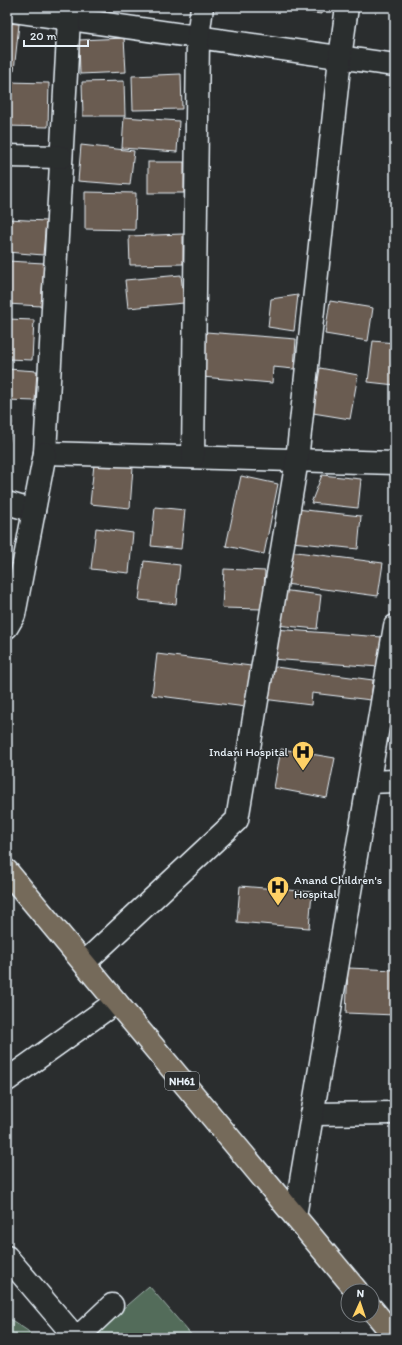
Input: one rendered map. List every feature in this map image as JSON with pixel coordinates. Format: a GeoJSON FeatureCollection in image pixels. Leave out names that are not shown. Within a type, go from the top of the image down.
{"type":"FeatureCollection","features":[{"type":"Feature","properties":{"kind":"main road","name":"NH61"},"geometry":{"type":"LineString","coordinates":[[7,871],[350,1283]]}},
{"type":"Feature","properties":{"kind":"main road"},"geometry":{"type":"LineString","coordinates":[[380,1319],[395,1337]]}},
{"type":"Feature","properties":{"kind":"street"},"geometry":{"type":"LineString","coordinates":[[193,457],[198,37],[202,7]]}},
{"type":"Feature","properties":{"kind":"street"},"geometry":{"type":"LineString","coordinates":[[84,963],[237,820],[297,460],[340,58],[348,7]]}},
{"type":"Feature","properties":{"kind":"street"},"geometry":{"type":"LineString","coordinates":[[7,10],[395,65]]}},
{"type":"Feature","properties":{"kind":"street"},"geometry":{"type":"LineString","coordinates":[[7,627],[14,615],[45,453],[69,19]]}},
{"type":"Feature","properties":{"kind":"street"},"geometry":{"type":"LineString","coordinates":[[7,156],[61,157]]}},
{"type":"Feature","properties":{"kind":"street"},"geometry":{"type":"LineString","coordinates":[[45,453],[395,463]]}},
{"type":"Feature","properties":{"kind":"street"},"geometry":{"type":"LineString","coordinates":[[7,503],[34,511]]}},
{"type":"Feature","properties":{"kind":"street"},"geometry":{"type":"LineString","coordinates":[[295,1216],[395,626]]}},
{"type":"Feature","properties":{"kind":"street"},"geometry":{"type":"LineString","coordinates":[[369,782],[395,781]]}},
{"type":"Feature","properties":{"kind":"street"},"geometry":{"type":"LineString","coordinates":[[7,1080],[116,1002]]}},
{"type":"Feature","properties":{"kind":"street"},"geometry":{"type":"LineString","coordinates":[[312,1114],[395,1112]]}},
{"type":"Feature","properties":{"kind":"street"},"geometry":{"type":"LineString","coordinates":[[7,1257],[76,1338],[112,1305]]}},
{"type":"Feature","properties":{"kind":"green space"},"geometry":{"type":"Polygon","coordinates":[[[149,1286],[194,1338],[90,1337],[149,1286]]]}},
{"type":"Feature","properties":{"kind":"green space"},"geometry":{"type":"Polygon","coordinates":[[[7,1317],[28,1331],[33,1338],[7,1338],[7,1317]]]}},
{"type":"Feature","properties":{"kind":"building"},"geometry":{"type":"Polygon","coordinates":[[[322,7],[321,14],[279,8],[322,7]]]}},
{"type":"Feature","properties":{"kind":"building"},"geometry":{"type":"Polygon","coordinates":[[[7,23],[19,24],[14,71],[7,70],[7,23]]]}},
{"type":"Feature","properties":{"kind":"building"},"geometry":{"type":"Polygon","coordinates":[[[124,38],[126,72],[80,74],[79,40],[124,38]]]}},
{"type":"Feature","properties":{"kind":"building"},"geometry":{"type":"Polygon","coordinates":[[[181,74],[182,109],[133,110],[132,76],[181,74]]]}},
{"type":"Feature","properties":{"kind":"building"},"geometry":{"type":"Polygon","coordinates":[[[124,81],[125,116],[83,116],[82,82],[124,81]]]}},
{"type":"Feature","properties":{"kind":"building"},"geometry":{"type":"Polygon","coordinates":[[[7,82],[49,83],[48,127],[7,126],[7,82]]]}},
{"type":"Feature","properties":{"kind":"building"},"geometry":{"type":"Polygon","coordinates":[[[124,117],[179,121],[177,152],[122,148],[124,117]]]}},
{"type":"Feature","properties":{"kind":"building"},"geometry":{"type":"Polygon","coordinates":[[[81,145],[134,151],[130,185],[78,181],[81,145]]]}},
{"type":"Feature","properties":{"kind":"building"},"geometry":{"type":"Polygon","coordinates":[[[148,162],[184,162],[184,193],[148,193],[148,162]]]}},
{"type":"Feature","properties":{"kind":"building"},"geometry":{"type":"Polygon","coordinates":[[[85,192],[136,193],[135,230],[85,229],[85,192]]]}},
{"type":"Feature","properties":{"kind":"building"},"geometry":{"type":"Polygon","coordinates":[[[7,219],[46,221],[43,255],[7,252],[7,219]]]}},
{"type":"Feature","properties":{"kind":"building"},"geometry":{"type":"Polygon","coordinates":[[[183,234],[183,264],[130,265],[129,236],[183,234]]]}},
{"type":"Feature","properties":{"kind":"building"},"geometry":{"type":"Polygon","coordinates":[[[7,261],[44,263],[41,306],[7,304],[7,261]]]}},
{"type":"Feature","properties":{"kind":"building"},"geometry":{"type":"Polygon","coordinates":[[[181,275],[184,303],[128,308],[125,280],[181,275]]]}},
{"type":"Feature","properties":{"kind":"building"},"geometry":{"type":"Polygon","coordinates":[[[298,295],[294,331],[268,327],[271,299],[298,295]]]}},
{"type":"Feature","properties":{"kind":"building"},"geometry":{"type":"Polygon","coordinates":[[[330,301],[373,308],[368,341],[325,334],[330,301]]]}},
{"type":"Feature","properties":{"kind":"building"},"geometry":{"type":"Polygon","coordinates":[[[393,310],[395,310],[395,331],[391,331],[393,310]]]}},
{"type":"Feature","properties":{"kind":"building"},"geometry":{"type":"Polygon","coordinates":[[[7,319],[34,320],[32,360],[7,359],[7,319]]]}},
{"type":"Feature","properties":{"kind":"building"},"geometry":{"type":"Polygon","coordinates":[[[206,332],[296,339],[294,369],[273,367],[272,383],[202,377],[206,332]]]}},
{"type":"Feature","properties":{"kind":"building"},"geometry":{"type":"Polygon","coordinates":[[[373,341],[395,343],[395,385],[368,382],[373,341]]]}},
{"type":"Feature","properties":{"kind":"building"},"geometry":{"type":"Polygon","coordinates":[[[320,368],[358,375],[350,419],[313,413],[320,368]]]}},
{"type":"Feature","properties":{"kind":"building"},"geometry":{"type":"Polygon","coordinates":[[[7,369],[37,371],[35,401],[7,400],[7,369]]]}},
{"type":"Feature","properties":{"kind":"building"},"geometry":{"type":"Polygon","coordinates":[[[7,421],[12,422],[7,452],[7,421]]]}},
{"type":"Feature","properties":{"kind":"building"},"geometry":{"type":"Polygon","coordinates":[[[94,464],[133,467],[130,508],[90,504],[94,464]]]}},
{"type":"Feature","properties":{"kind":"building"},"geometry":{"type":"Polygon","coordinates":[[[322,475],[361,479],[358,508],[311,503],[322,475]]]}},
{"type":"Feature","properties":{"kind":"building"},"geometry":{"type":"Polygon","coordinates":[[[241,476],[278,484],[264,554],[226,546],[241,476]]]}},
{"type":"Feature","properties":{"kind":"building"},"geometry":{"type":"Polygon","coordinates":[[[155,507],[185,510],[181,549],[151,546],[155,507]]]}},
{"type":"Feature","properties":{"kind":"building"},"geometry":{"type":"Polygon","coordinates":[[[296,509],[361,516],[358,549],[292,542],[296,509]]]}},
{"type":"Feature","properties":{"kind":"building"},"geometry":{"type":"Polygon","coordinates":[[[96,528],[133,533],[129,573],[91,569],[96,528]]]}},
{"type":"Feature","properties":{"kind":"building"},"geometry":{"type":"Polygon","coordinates":[[[289,551],[383,563],[378,596],[285,584],[289,551]]]}},
{"type":"Feature","properties":{"kind":"building"},"geometry":{"type":"Polygon","coordinates":[[[144,561],[180,565],[176,604],[139,600],[144,561]]]}},
{"type":"Feature","properties":{"kind":"building"},"geometry":{"type":"Polygon","coordinates":[[[224,569],[265,571],[263,609],[222,608],[224,569]]]}},
{"type":"Feature","properties":{"kind":"building"},"geometry":{"type":"Polygon","coordinates":[[[281,590],[321,595],[317,629],[276,625],[281,590]]]}},
{"type":"Feature","properties":{"kind":"building"},"geometry":{"type":"Polygon","coordinates":[[[274,629],[382,637],[379,667],[271,659],[274,629]]]}},
{"type":"Feature","properties":{"kind":"building"},"geometry":{"type":"Polygon","coordinates":[[[157,654],[251,666],[246,707],[152,695],[157,654]]]}},
{"type":"Feature","properties":{"kind":"building"},"geometry":{"type":"Polygon","coordinates":[[[268,666],[373,680],[371,700],[312,693],[311,705],[263,699],[268,666]]]}},
{"type":"Feature","properties":{"kind":"building"},"geometry":{"type":"Polygon","coordinates":[[[281,749],[335,758],[327,798],[274,788],[281,749]]]}},
{"type":"Feature","properties":{"kind":"building"},"geometry":{"type":"Polygon","coordinates":[[[240,886],[312,892],[309,928],[237,922],[240,886]]]}},
{"type":"Feature","properties":{"kind":"building"},"geometry":{"type":"Polygon","coordinates":[[[348,968],[395,970],[395,1015],[346,1013],[348,968]]]}},
{"type":"Feature","properties":{"kind":"place","name":"Indani Hospital"},"geometry":{"type":"Point","coordinates":[303,772]}},
{"type":"Feature","properties":{"kind":"place","name":"Anand Children's Hospital"},"geometry":{"type":"Point","coordinates":[278,906]}}]}
